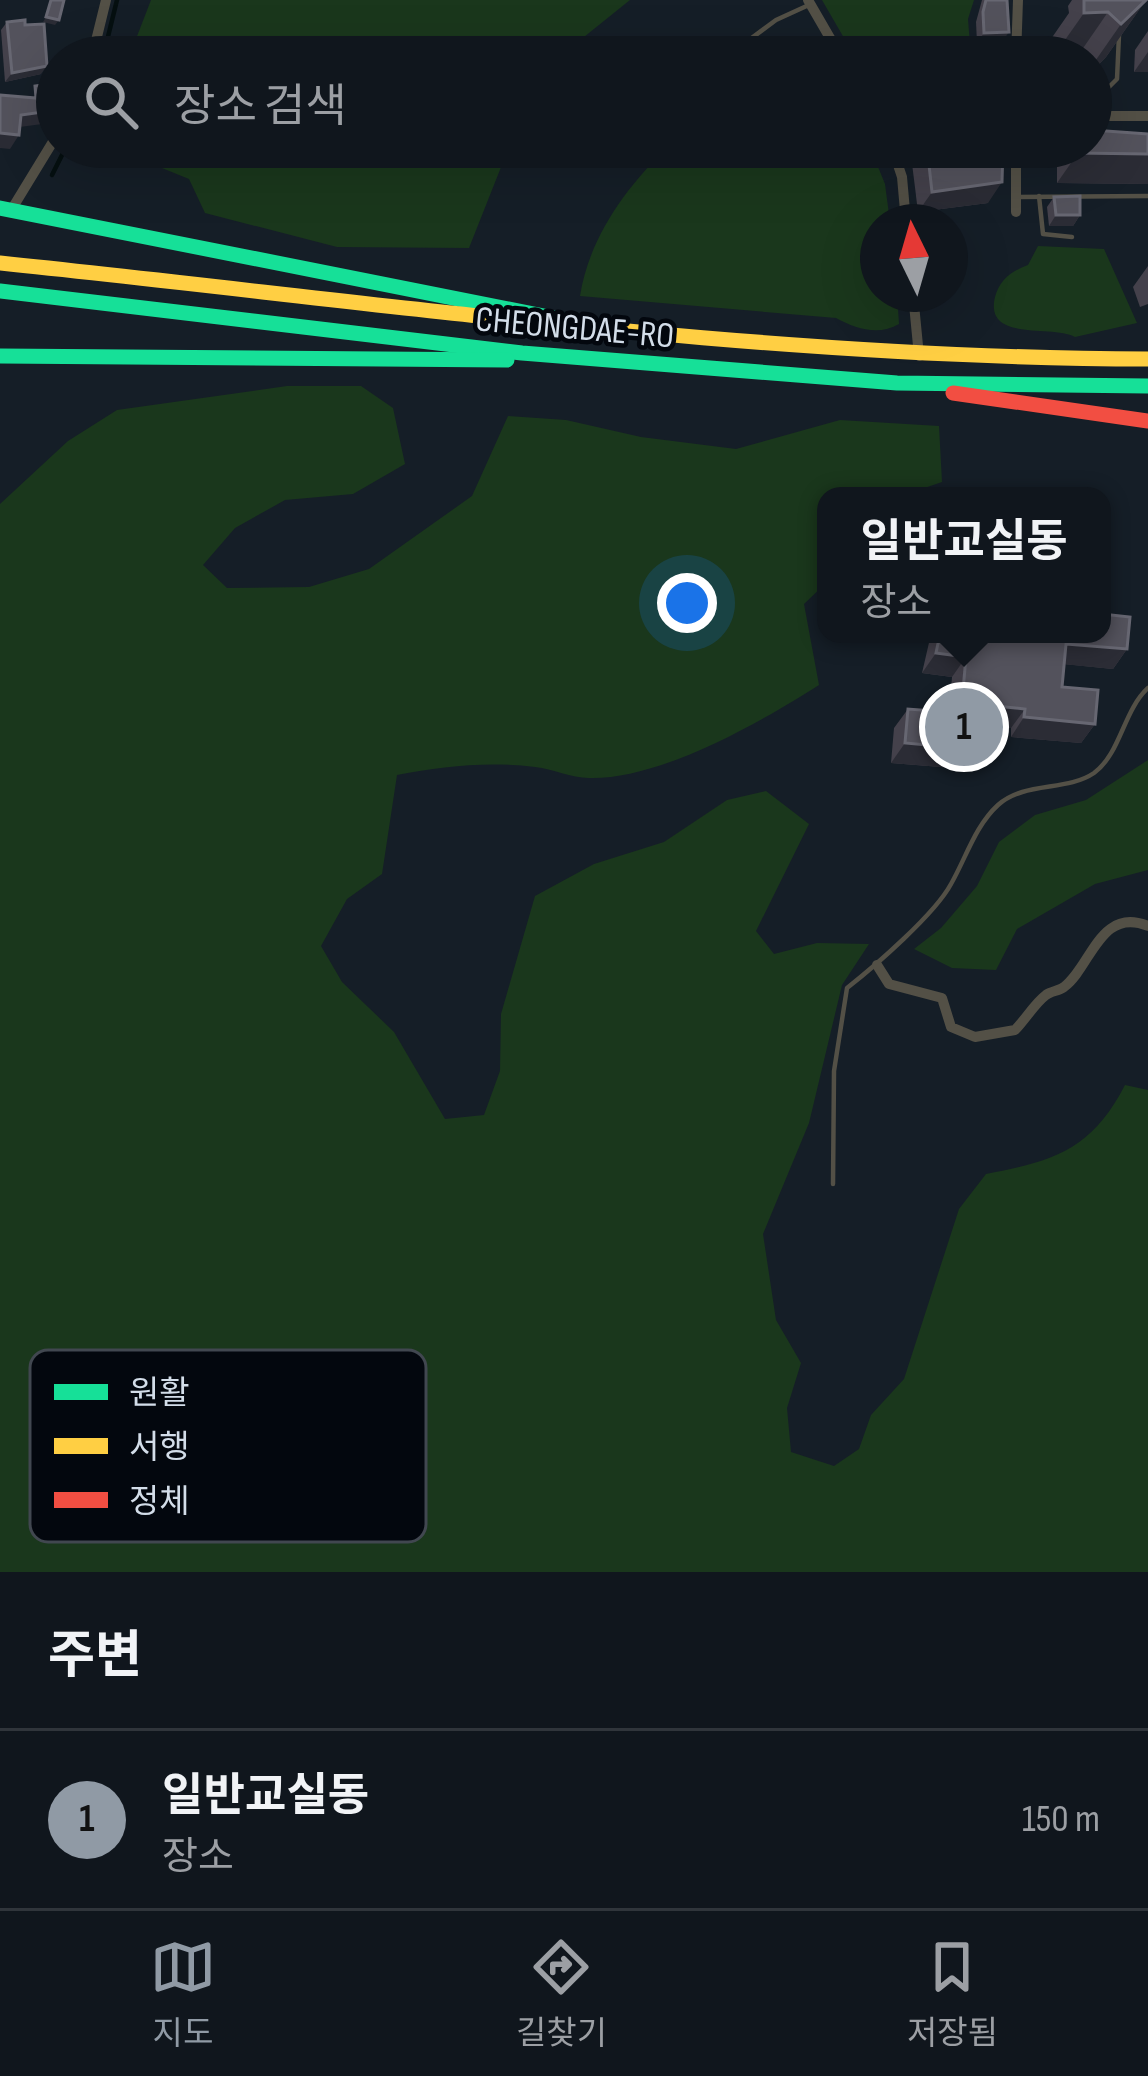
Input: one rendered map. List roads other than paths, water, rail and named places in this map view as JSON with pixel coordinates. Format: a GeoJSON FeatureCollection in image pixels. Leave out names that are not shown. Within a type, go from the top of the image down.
{"type":"FeatureCollection","features":[{"type":"Feature","properties":{"kind":"street"},"geometry":{"type":"LineString","coordinates":[[97,36],[106,0]]}},
{"type":"Feature","properties":{"kind":"street"},"geometry":{"type":"LineString","coordinates":[[1017,36],[1018,0]]}},
{"type":"Feature","properties":{"kind":"street"},"geometry":{"type":"LineString","coordinates":[[810,2],[829,36]]}},
{"type":"Feature","properties":{"kind":"street"},"geometry":{"type":"LineString","coordinates":[[1112,116],[1148,116]]}},
{"type":"Feature","properties":{"kind":"street"},"geometry":{"type":"LineString","coordinates":[[36,166],[5,210],[644,334]]}},
{"type":"Feature","properties":{"kind":"street"},"geometry":{"type":"LineString","coordinates":[[899,168],[904,204]]}},
{"type":"Feature","properties":{"kind":"street"},"geometry":{"type":"LineString","coordinates":[[1016,168],[1016,212]]}},
{"type":"Feature","properties":{"kind":"street","name":"CHEONGDAE-RO"},"geometry":{"type":"LineString","coordinates":[[0,263],[400,312],[644,334],[919,356],[1148,359]]}},
{"type":"Feature","properties":{"kind":"street","name":"CHEONGDAE-RO"},"geometry":{"type":"LineString","coordinates":[[0,291],[289,328],[637,362],[897,383],[1148,386]]}},
{"type":"Feature","properties":{"kind":"street"},"geometry":{"type":"LineString","coordinates":[[915,312],[919,356]]}},
{"type":"Feature","properties":{"kind":"street"},"geometry":{"type":"LineString","coordinates":[[0,356],[637,362]]}},
{"type":"Feature","properties":{"kind":"street"},"geometry":{"type":"LineString","coordinates":[[897,383],[1148,421]]}},
{"type":"Feature","properties":{"kind":"street"},"geometry":{"type":"LineString","coordinates":[[877,964],[889,985],[942,998],[951,1027],[975,1037],[1015,1030],[1044,996],[1065,987],[1086,952],[1109,929],[1138,922],[1148,926]]}},
{"type":"Feature","properties":{"kind":"lane"},"geometry":{"type":"LineString","coordinates":[[755,36],[810,2]]}},
{"type":"Feature","properties":{"kind":"lane"},"geometry":{"type":"LineString","coordinates":[[1112,84],[1117,79],[1119,24]]}},
{"type":"Feature","properties":{"kind":"lane"},"geometry":{"type":"LineString","coordinates":[[1016,196],[1148,196]]}},
{"type":"Feature","properties":{"kind":"lane"},"geometry":{"type":"LineString","coordinates":[[1039,196],[1043,234],[1072,237]]}},
{"type":"Feature","properties":{"kind":"lane"},"geometry":{"type":"LineString","coordinates":[[832,1184],[838,1030],[847,988],[877,964],[950,887],[965,851],[1000,803],[1035,788],[1092,775],[1105,763],[1136,699],[1148,688]]}},
{"type":"Feature","properties":{"kind":"waterway"},"geometry":{"type":"LineString","coordinates":[[108,36],[117,0]]}},
{"type":"Feature","properties":{"kind":"waterway"},"geometry":{"type":"LineString","coordinates":[[52,175],[56,168]]}},
{"type":"Feature","properties":{"kind":"place","name":"일반교실동"},"geometry":{"type":"Point","coordinates":[964,727]}}]}
